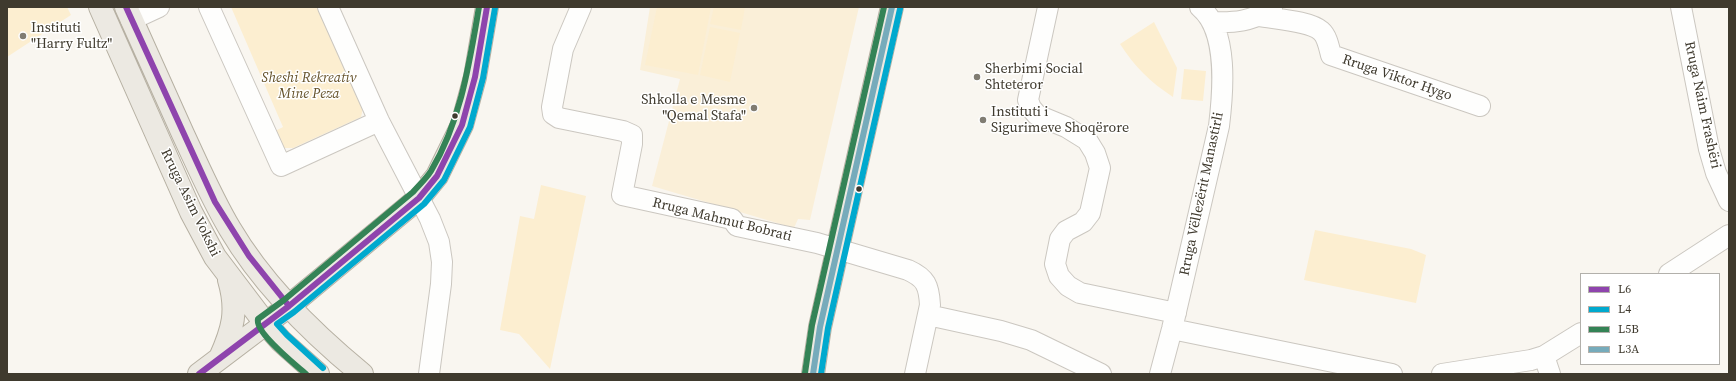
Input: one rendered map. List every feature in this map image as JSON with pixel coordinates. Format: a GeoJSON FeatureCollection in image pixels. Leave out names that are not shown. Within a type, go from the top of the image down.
{"type":"FeatureCollection","features":[{"type":"Feature","properties":{"kind":"main road","name":"Rruga Asim Vokshi"},"geometry":{"type":"LineString","coordinates":[[100,7],[202,236],[228,277],[266,323],[282,341],[318,374]]}},
{"type":"Feature","properties":{"kind":"main road"},"geometry":{"type":"LineString","coordinates":[[199,374],[289,306],[419,198],[437,176],[462,125],[475,77],[487,7]]}},
{"type":"Feature","properties":{"kind":"main road"},"geometry":{"type":"LineString","coordinates":[[813,374],[820,327],[892,7]]}},
{"type":"Feature","properties":{"kind":"main road","name":"Rruga Asim Vokshi"},"geometry":{"type":"LineString","coordinates":[[129,13],[215,202],[230,230],[251,260],[289,306],[328,346],[362,374]]}},
{"type":"Feature","properties":{"kind":"main road"},"geometry":{"type":"LineString","coordinates":[[220,358],[233,322],[233,294],[228,277]]}},
{"type":"Feature","properties":{"kind":"street"},"geometry":{"type":"LineString","coordinates":[[129,13],[160,7]]}},
{"type":"Feature","properties":{"kind":"street"},"geometry":{"type":"LineString","coordinates":[[209,7],[281,166],[379,121]]}},
{"type":"Feature","properties":{"kind":"street"},"geometry":{"type":"LineString","coordinates":[[328,7],[379,121],[430,219],[439,242],[442,262],[441,284],[429,374]]}},
{"type":"Feature","properties":{"kind":"street","name":"Rruga Mahmut Bobrati"},"geometry":{"type":"LineString","coordinates":[[581,7],[563,49],[552,107],[553,114],[559,118],[623,131],[632,135],[632,144],[622,195],[732,219],[737,226],[817,243],[918,274],[926,282],[930,294],[930,305],[915,374]]}},
{"type":"Feature","properties":{"kind":"street"},"geometry":{"type":"LineString","coordinates":[[1048,7],[1028,100],[1031,108],[1037,116],[1066,127],[1087,140],[1096,153],[1100,168],[1090,213],[1083,222],[1066,231],[1060,239],[1055,264],[1060,276],[1068,286],[1080,294],[1174,321],[1392,374]]}},
{"type":"Feature","properties":{"kind":"street","name":"Rruga Viktor Hygo"},"geometry":{"type":"LineString","coordinates":[[1206,14],[1234,23],[1259,16],[1278,7]]}},
{"type":"Feature","properties":{"kind":"street","name":"Rruga Naim Frashëri"},"geometry":{"type":"LineString","coordinates":[[1681,7],[1709,149],[1716,173],[1729,201]]}},
{"type":"Feature","properties":{"kind":"street","name":"Rruga Vëllezërit Manastirli"},"geometry":{"type":"LineString","coordinates":[[1160,374],[1174,321],[1220,119],[1223,73],[1220,46],[1206,14]]}},
{"type":"Feature","properties":{"kind":"street","name":"Rruga Viktor Hygo"},"geometry":{"type":"LineString","coordinates":[[1259,16],[1310,25],[1321,31],[1327,41],[1331,54],[1480,106]]}},
{"type":"Feature","properties":{"kind":"street"},"geometry":{"type":"LineString","coordinates":[[1671,273],[1729,235]]}},
{"type":"Feature","properties":{"kind":"street"},"geometry":{"type":"LineString","coordinates":[[928,314],[1001,331],[1031,340],[1101,374]]}},
{"type":"Feature","properties":{"kind":"street"},"geometry":{"type":"LineString","coordinates":[[1442,374],[1531,360],[1547,365],[1580,334]]}},
{"type":"Feature","properties":{"kind":"shaded area","name":"Shkolla e Mesme \"Qemal Stafa\""},"geometry":{"type":"Polygon","coordinates":[[[650,7],[859,7],[810,220],[798,219],[794,228],[652,186],[680,79],[640,70],[650,7]]]}},
{"type":"Feature","properties":{"kind":"green space","name":"Instituti \"Harry Fultz\""},"geometry":{"type":"Polygon","coordinates":[[[7,7],[67,7],[71,15],[7,57],[7,7]]]}},
{"type":"Feature","properties":{"kind":"green space","name":"Sheshi Rekreativ Mine Peza"},"geometry":{"type":"Polygon","coordinates":[[[231,7],[318,7],[363,108],[361,117],[293,148],[284,148],[273,132],[283,127],[231,7]]]}},
{"type":"Feature","properties":{"kind":"green space"},"geometry":{"type":"Polygon","coordinates":[[[657,7],[711,7],[698,75],[645,65],[657,7]]]}},
{"type":"Feature","properties":{"kind":"green space"},"geometry":{"type":"Polygon","coordinates":[[[714,7],[745,7],[741,30],[710,24],[714,7]]]}},
{"type":"Feature","properties":{"kind":"green space"},"geometry":{"type":"Polygon","coordinates":[[[1154,22],[1177,68],[1173,97],[1157,86],[1144,74],[1131,60],[1120,44],[1154,22]]]}},
{"type":"Feature","properties":{"kind":"green space"},"geometry":{"type":"Polygon","coordinates":[[[710,27],[740,33],[730,82],[700,75],[710,27]]]}},
{"type":"Feature","properties":{"kind":"green space"},"geometry":{"type":"Polygon","coordinates":[[[1184,69],[1206,71],[1203,101],[1181,99],[1184,69]]]}},
{"type":"Feature","properties":{"kind":"green space"},"geometry":{"type":"Polygon","coordinates":[[[541,185],[586,196],[550,369],[519,334],[500,330],[520,216],[534,219],[541,185]]]}},
{"type":"Feature","properties":{"kind":"green space"},"geometry":{"type":"Polygon","coordinates":[[[1315,230],[1411,249],[1426,255],[1416,303],[1304,280],[1315,230]]]}},
{"type":"Feature","properties":{"kind":"transit line","name":"L6"},"geometry":{"type":"LineString","coordinates":[[126,7],[215,202],[249,256],[289,306]]}},
{"type":"Feature","properties":{"kind":"transit line","name":"L5B"},"geometry":{"type":"LineString","coordinates":[[306,374],[285,356],[262,332],[258,319],[284,300],[413,192],[429,174],[441,152],[457,112],[472,50],[479,7]]}},
{"type":"Feature","properties":{"kind":"transit line","name":"L6"},"geometry":{"type":"LineString","coordinates":[[199,374],[289,306],[419,198],[437,176],[462,125],[475,77],[487,7]]}},
{"type":"Feature","properties":{"kind":"transit line","name":"L5B"},"geometry":{"type":"LineString","coordinates":[[805,373],[812,325],[884,7]]}},
{"type":"Feature","properties":{"kind":"transit line","name":"L3A"},"geometry":{"type":"LineString","coordinates":[[813,374],[820,327],[892,7]]}},
{"type":"Feature","properties":{"kind":"transit line","name":"L4"},"geometry":{"type":"LineString","coordinates":[[323,368],[277,324],[294,312],[424,204],[444,180],[470,127],[483,78],[495,8]]}},
{"type":"Feature","properties":{"kind":"transit line","name":"L4"},"geometry":{"type":"LineString","coordinates":[[821,374],[828,328],[900,9]]}},
{"type":"Feature","properties":{"kind":"place","name":"Instituti \"Harry Fultz\""},"geometry":{"type":"Point","coordinates":[23,36]}},
{"type":"Feature","properties":{"kind":"place","name":"Sherbimi Social Shteteror"},"geometry":{"type":"Point","coordinates":[977,77]}},
{"type":"Feature","properties":{"kind":"place","name":"Shkolla e Mesme \"Qemal Stafa\""},"geometry":{"type":"Point","coordinates":[754,108]}},
{"type":"Feature","properties":{"kind":"place","name":"Instituti i Sigurimeve Shoqërore"},"geometry":{"type":"Point","coordinates":[983,120]}}]}
